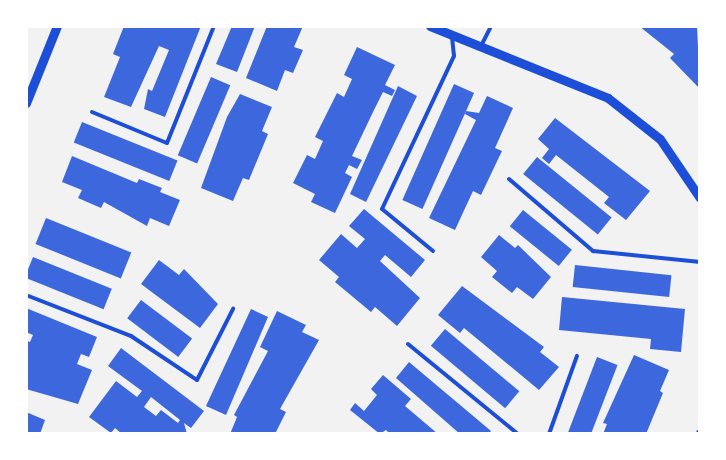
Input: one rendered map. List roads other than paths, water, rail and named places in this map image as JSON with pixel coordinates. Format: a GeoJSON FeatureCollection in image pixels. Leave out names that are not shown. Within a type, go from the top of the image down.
{"type":"FeatureCollection","features":[{"type":"Feature","properties":{"kind":"street"},"geometry":{"type":"LineString","coordinates":[[26,103],[57,26]]}},
{"type":"Feature","properties":{"kind":"street"},"geometry":{"type":"LineString","coordinates":[[430,26],[608,98],[660,139],[699,195]]}},
{"type":"Feature","properties":{"kind":"lane"},"geometry":{"type":"LineString","coordinates":[[92,112],[167,143],[214,26]]}},
{"type":"Feature","properties":{"kind":"lane"},"geometry":{"type":"LineString","coordinates":[[480,47],[491,26]]}},
{"type":"Feature","properties":{"kind":"lane"},"geometry":{"type":"LineString","coordinates":[[433,251],[382,209],[454,56],[452,34]]}},
{"type":"Feature","properties":{"kind":"lane"},"geometry":{"type":"LineString","coordinates":[[509,178],[592,251],[700,262]]}},
{"type":"Feature","properties":{"kind":"lane"},"geometry":{"type":"LineString","coordinates":[[26,295],[131,336],[197,380],[233,309]]}},
{"type":"Feature","properties":{"kind":"lane"},"geometry":{"type":"LineString","coordinates":[[408,344],[518,434]]}},
{"type":"Feature","properties":{"kind":"lane"},"geometry":{"type":"LineString","coordinates":[[549,434],[577,356]]}}]}
